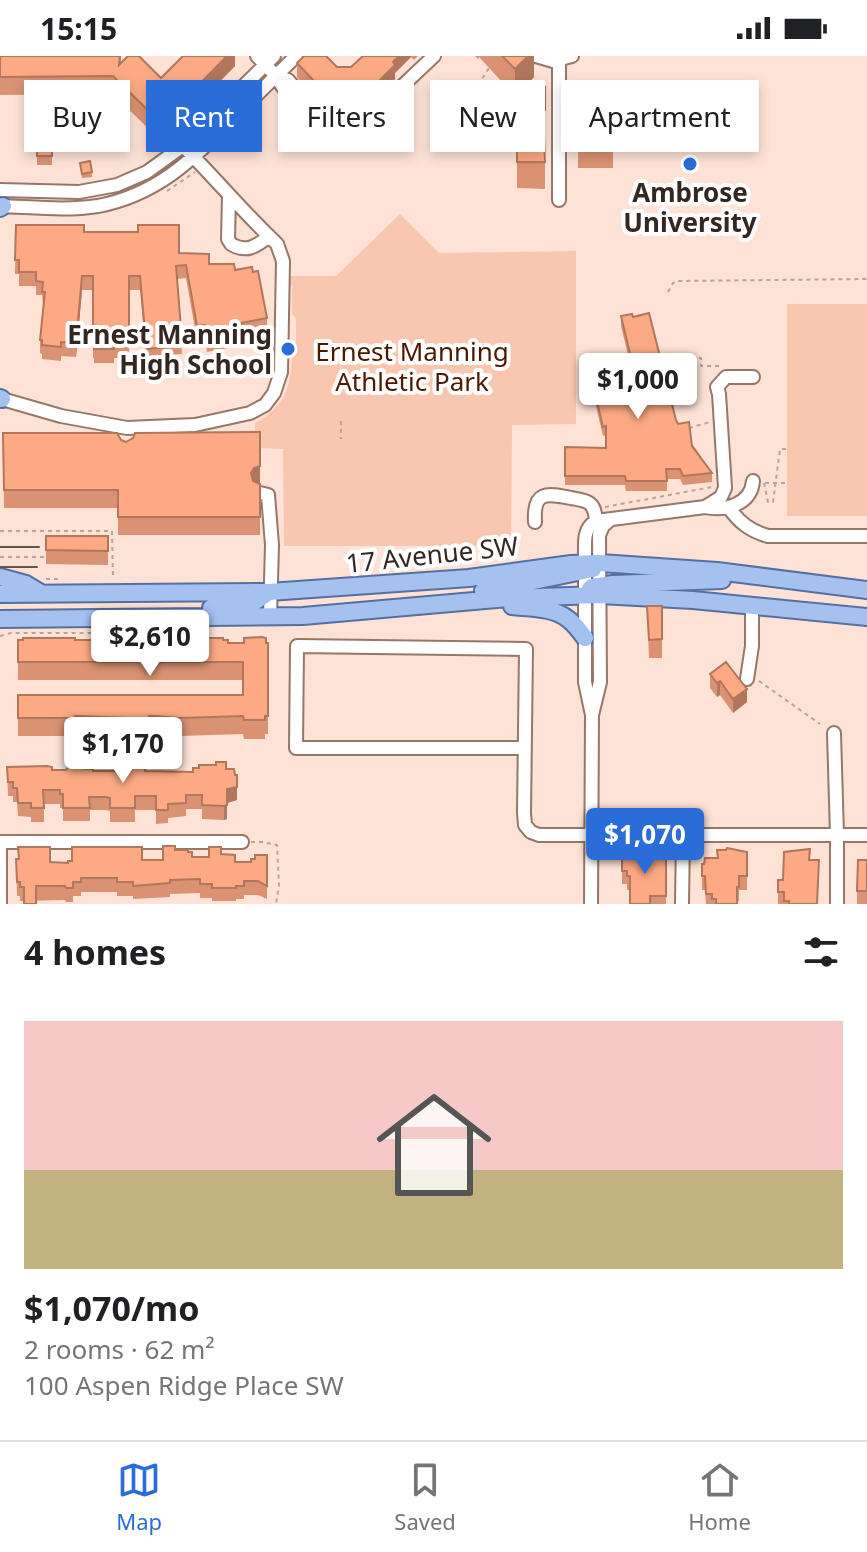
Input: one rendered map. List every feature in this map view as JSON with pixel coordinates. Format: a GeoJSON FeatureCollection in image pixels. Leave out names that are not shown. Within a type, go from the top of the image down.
{"type":"FeatureCollection","features":[{"type":"Feature","properties":{"kind":"main road","name":"17 Avenue SW"},"geometry":{"type":"LineString","coordinates":[[0,594],[44,586],[269,592],[590,566],[671,567],[867,590]]}},
{"type":"Feature","properties":{"kind":"main road"},"geometry":{"type":"LineString","coordinates":[[419,605],[590,566]]}},
{"type":"Feature","properties":{"kind":"main road"},"geometry":{"type":"LineString","coordinates":[[0,577],[44,586]]}},
{"type":"Feature","properties":{"kind":"main road"},"geometry":{"type":"LineString","coordinates":[[595,592],[775,578],[773,608]]}},
{"type":"Feature","properties":{"kind":"main road"},"geometry":{"type":"LineString","coordinates":[[92,618],[243,605],[259,600],[269,592]]}},
{"type":"Feature","properties":{"kind":"main road","name":"17 Avenue SW"},"geometry":{"type":"LineString","coordinates":[[4,621],[303,616],[595,592],[867,617]]}},
{"type":"Feature","properties":{"kind":"main road"},"geometry":{"type":"LineString","coordinates":[[462,602],[541,608],[568,619],[585,638]]}},
{"type":"Feature","properties":{"kind":"street"},"geometry":{"type":"LineString","coordinates":[[1,202],[84,207],[145,191],[195,157],[296,56]]}},
{"type":"Feature","properties":{"kind":"street"},"geometry":{"type":"LineString","coordinates":[[245,80],[265,59],[282,86],[331,137],[342,143],[434,56]]}},
{"type":"Feature","properties":{"kind":"street"},"geometry":{"type":"LineString","coordinates":[[536,56],[547,60],[565,58],[559,200]]}},
{"type":"Feature","properties":{"kind":"street"},"geometry":{"type":"LineString","coordinates":[[1,202],[117,185],[138,176],[175,152]]}},
{"type":"Feature","properties":{"kind":"street"},"geometry":{"type":"LineString","coordinates":[[1,399],[127,434],[195,425],[250,413],[265,405],[274,393],[281,372],[283,261],[280,250],[190,152]]}},
{"type":"Feature","properties":{"kind":"street"},"geometry":{"type":"LineString","coordinates":[[138,176],[145,191]]}},
{"type":"Feature","properties":{"kind":"street"},"geometry":{"type":"LineString","coordinates":[[229,196],[228,239],[231,244],[246,250],[269,236]]}},
{"type":"Feature","properties":{"kind":"street"},"geometry":{"type":"LineString","coordinates":[[535,522],[535,505],[539,498],[550,494],[588,502],[598,515],[610,520],[705,507],[717,501],[724,491],[717,387],[726,377],[753,377]]}},
{"type":"Feature","properties":{"kind":"street"},"geometry":{"type":"LineString","coordinates":[[705,507],[718,510],[729,508],[750,494],[759,483]]}},
{"type":"Feature","properties":{"kind":"street"},"geometry":{"type":"LineString","coordinates":[[260,493],[268,495],[272,545],[270,617]]}},
{"type":"Feature","properties":{"kind":"street"},"geometry":{"type":"LineString","coordinates":[[729,508],[747,528],[768,536],[867,536]]}},
{"type":"Feature","properties":{"kind":"street"},"geometry":{"type":"LineString","coordinates":[[592,715],[600,682],[600,660],[587,531],[598,515]]}},
{"type":"Feature","properties":{"kind":"street"},"geometry":{"type":"LineString","coordinates":[[590,566],[599,535],[610,520]]}},
{"type":"Feature","properties":{"kind":"street"},"geometry":{"type":"LineString","coordinates":[[591,904],[592,715],[585,682],[585,638],[595,592]]}},
{"type":"Feature","properties":{"kind":"street"},"geometry":{"type":"LineString","coordinates":[[752,606],[752,680]]}},
{"type":"Feature","properties":{"kind":"street"},"geometry":{"type":"LineString","coordinates":[[525,748],[296,748],[297,646],[526,649],[525,825],[539,835],[867,835]]}},
{"type":"Feature","properties":{"kind":"street"},"geometry":{"type":"LineString","coordinates":[[600,660],[614,660]]}},
{"type":"Feature","properties":{"kind":"street"},"geometry":{"type":"LineString","coordinates":[[834,733],[837,904]]}},
{"type":"Feature","properties":{"kind":"street"},"geometry":{"type":"LineString","coordinates":[[682,904],[683,835]]}},
{"type":"Feature","properties":{"kind":"street"},"geometry":{"type":"LineString","coordinates":[[0,904],[0,842],[242,842]]}},
{"type":"Feature","properties":{"kind":"path"},"geometry":{"type":"LineString","coordinates":[[481,80],[489,68]]}},
{"type":"Feature","properties":{"kind":"path"},"geometry":{"type":"LineString","coordinates":[[668,292],[678,281],[867,279]]}},
{"type":"Feature","properties":{"kind":"path"},"geometry":{"type":"LineString","coordinates":[[691,358],[701,358],[701,366],[727,366]]}},
{"type":"Feature","properties":{"kind":"path"},"geometry":{"type":"LineString","coordinates":[[659,364],[677,359]]}},
{"type":"Feature","properties":{"kind":"path"},"geometry":{"type":"LineString","coordinates":[[341,421],[341,439]]}},
{"type":"Feature","properties":{"kind":"path"},"geometry":{"type":"LineString","coordinates":[[689,428],[711,422]]}},
{"type":"Feature","properties":{"kind":"path"},"geometry":{"type":"LineString","coordinates":[[787,449],[780,449],[775,483],[773,502],[768,502],[759,483],[775,483],[787,483]]}},
{"type":"Feature","properties":{"kind":"path"},"geometry":{"type":"LineString","coordinates":[[598,515],[716,486]]}},
{"type":"Feature","properties":{"kind":"path"},"geometry":{"type":"LineString","coordinates":[[0,531],[118,531]]}},
{"type":"Feature","properties":{"kind":"path"},"geometry":{"type":"LineString","coordinates":[[112,531],[113,580]]}},
{"type":"Feature","properties":{"kind":"path"},"geometry":{"type":"LineString","coordinates":[[0,557],[46,557]]}},
{"type":"Feature","properties":{"kind":"path"},"geometry":{"type":"LineString","coordinates":[[44,586],[71,580]]}},
{"type":"Feature","properties":{"kind":"path"},"geometry":{"type":"LineString","coordinates":[[752,680],[820,724]]}},
{"type":"Feature","properties":{"kind":"path"},"geometry":{"type":"LineString","coordinates":[[242,842],[277,845],[279,885],[276,904]]}},
{"type":"Feature","properties":{"kind":"green space","name":"Ernest Manning Athletic Park"},"geometry":{"type":"Polygon","coordinates":[[[400,214],[439,253],[576,251],[576,424],[512,425],[511,544],[284,546],[283,449],[255,448],[255,423],[280,403],[288,386],[292,354],[296,350],[296,318],[292,314],[290,276],[336,276],[400,214]]]}},
{"type":"Feature","properties":{"kind":"green space"},"geometry":{"type":"Polygon","coordinates":[[[787,304],[867,304],[867,516],[787,516],[787,304]]]}},
{"type":"Feature","properties":{"kind":"building"},"geometry":{"type":"Polygon","coordinates":[[[0,56],[120,56],[119,65],[128,56],[139,56],[161,78],[183,56],[227,56],[203,80],[146,80],[146,108],[130,93],[130,80],[117,80],[113,76],[0,77],[0,56]]]}},
{"type":"Feature","properties":{"kind":"building"},"geometry":{"type":"Polygon","coordinates":[[[304,56],[326,56],[337,67],[351,67],[363,56],[399,56],[393,62],[395,65],[380,80],[313,80],[297,63],[304,56]]]}},
{"type":"Feature","properties":{"kind":"building"},"geometry":{"type":"Polygon","coordinates":[[[502,56],[528,56],[515,69],[502,56]]]}},
{"type":"Feature","properties":{"kind":"building"},"geometry":{"type":"Polygon","coordinates":[[[37,152],[52,152],[52,156],[37,156],[37,152]]]}},
{"type":"Feature","properties":{"kind":"building"},"geometry":{"type":"Polygon","coordinates":[[[517,152],[545,152],[545,162],[517,162],[517,152]]]}},
{"type":"Feature","properties":{"kind":"building"},"geometry":{"type":"Polygon","coordinates":[[[90,161],[92,172],[82,174],[80,163],[90,161]]]}},
{"type":"Feature","properties":{"kind":"building"},"geometry":{"type":"Polygon","coordinates":[[[16,225],[84,225],[84,232],[138,232],[138,225],[179,225],[179,253],[209,254],[209,264],[234,264],[235,270],[252,267],[253,272],[258,271],[267,318],[241,323],[243,331],[207,338],[205,325],[197,326],[186,265],[176,266],[182,341],[167,342],[167,347],[148,349],[140,276],[129,276],[129,344],[114,344],[114,349],[94,349],[93,276],[82,276],[76,343],[61,342],[61,347],[42,345],[43,282],[36,281],[36,272],[19,272],[19,260],[15,260],[16,225]]]}},
{"type":"Feature","properties":{"kind":"building"},"geometry":{"type":"Polygon","coordinates":[[[649,313],[676,420],[678,424],[689,422],[692,446],[712,473],[683,476],[680,469],[666,469],[667,481],[626,481],[625,476],[565,476],[565,447],[606,448],[606,426],[603,427],[594,389],[636,379],[621,316],[649,313]]]}},
{"type":"Feature","properties":{"kind":"building"},"geometry":{"type":"Polygon","coordinates":[[[260,432],[260,466],[251,473],[253,481],[260,484],[260,517],[118,517],[118,490],[4,490],[3,433],[117,433],[126,442],[135,433],[260,432]]]}},
{"type":"Feature","properties":{"kind":"building"},"geometry":{"type":"Polygon","coordinates":[[[46,536],[108,536],[108,551],[46,550],[46,536]]]}},
{"type":"Feature","properties":{"kind":"building"},"geometry":{"type":"Polygon","coordinates":[[[647,606],[662,606],[662,639],[649,640],[647,606]]]}},
{"type":"Feature","properties":{"kind":"building"},"geometry":{"type":"Polygon","coordinates":[[[262,637],[268,643],[268,716],[265,720],[244,720],[243,716],[18,718],[18,695],[243,695],[243,662],[18,662],[18,640],[23,638],[223,638],[228,643],[244,643],[244,638],[262,637]]]}},
{"type":"Feature","properties":{"kind":"building"},"geometry":{"type":"Polygon","coordinates":[[[726,662],[747,689],[733,699],[720,681],[717,683],[710,674],[726,662]]]}},
{"type":"Feature","properties":{"kind":"building"},"geometry":{"type":"Polygon","coordinates":[[[216,762],[226,762],[226,769],[234,769],[237,775],[237,787],[227,789],[227,805],[202,805],[202,795],[186,795],[186,803],[168,804],[168,810],[156,810],[156,796],[135,796],[135,808],[110,808],[110,798],[89,797],[90,808],[63,808],[60,790],[43,790],[44,808],[31,808],[31,803],[18,803],[17,788],[13,788],[13,782],[8,782],[7,767],[123,771],[123,768],[139,767],[145,768],[145,771],[193,772],[193,768],[199,768],[199,765],[216,765],[216,762]]]}},
{"type":"Feature","properties":{"kind":"building"},"geometry":{"type":"Polygon","coordinates":[[[163,846],[188,850],[192,852],[192,857],[209,857],[209,847],[221,847],[221,854],[235,855],[235,862],[251,862],[255,855],[267,855],[267,886],[258,881],[244,881],[244,886],[236,888],[212,888],[212,884],[200,884],[200,879],[133,886],[133,882],[117,882],[117,878],[81,878],[81,882],[73,882],[73,888],[36,886],[36,904],[24,904],[24,887],[17,882],[18,847],[50,847],[50,862],[68,863],[72,861],[72,847],[142,847],[142,860],[163,860],[163,846]]]}},
{"type":"Feature","properties":{"kind":"building"},"geometry":{"type":"Polygon","coordinates":[[[727,848],[747,852],[747,876],[739,876],[737,904],[716,904],[712,894],[706,894],[702,864],[705,858],[718,858],[717,850],[727,848]]]}},
{"type":"Feature","properties":{"kind":"building"},"geometry":{"type":"Polygon","coordinates":[[[810,849],[809,860],[819,860],[817,904],[789,904],[789,901],[784,901],[784,892],[778,892],[778,880],[783,880],[784,852],[810,849]]]}},
{"type":"Feature","properties":{"kind":"building"},"geometry":{"type":"Polygon","coordinates":[[[653,852],[652,858],[666,858],[666,896],[650,896],[650,904],[630,904],[630,876],[627,876],[627,871],[622,871],[622,853],[653,852]]]}},
{"type":"Feature","properties":{"kind":"building"},"geometry":{"type":"Polygon","coordinates":[[[858,860],[867,860],[867,891],[857,891],[858,860]]]}},
{"type":"Feature","properties":{"kind":"tram line"},"geometry":{"type":"LineString","coordinates":[[0,547],[39,547]]}},
{"type":"Feature","properties":{"kind":"tram line"},"geometry":{"type":"LineString","coordinates":[[0,567],[37,567]]}},
{"type":"Feature","properties":{"kind":"place","name":"Ambrose University"},"geometry":{"type":"Point","coordinates":[690,164]}},
{"type":"Feature","properties":{"kind":"place","name":"Ernest Manning High School"},"geometry":{"type":"Point","coordinates":[288,349]}}]}
